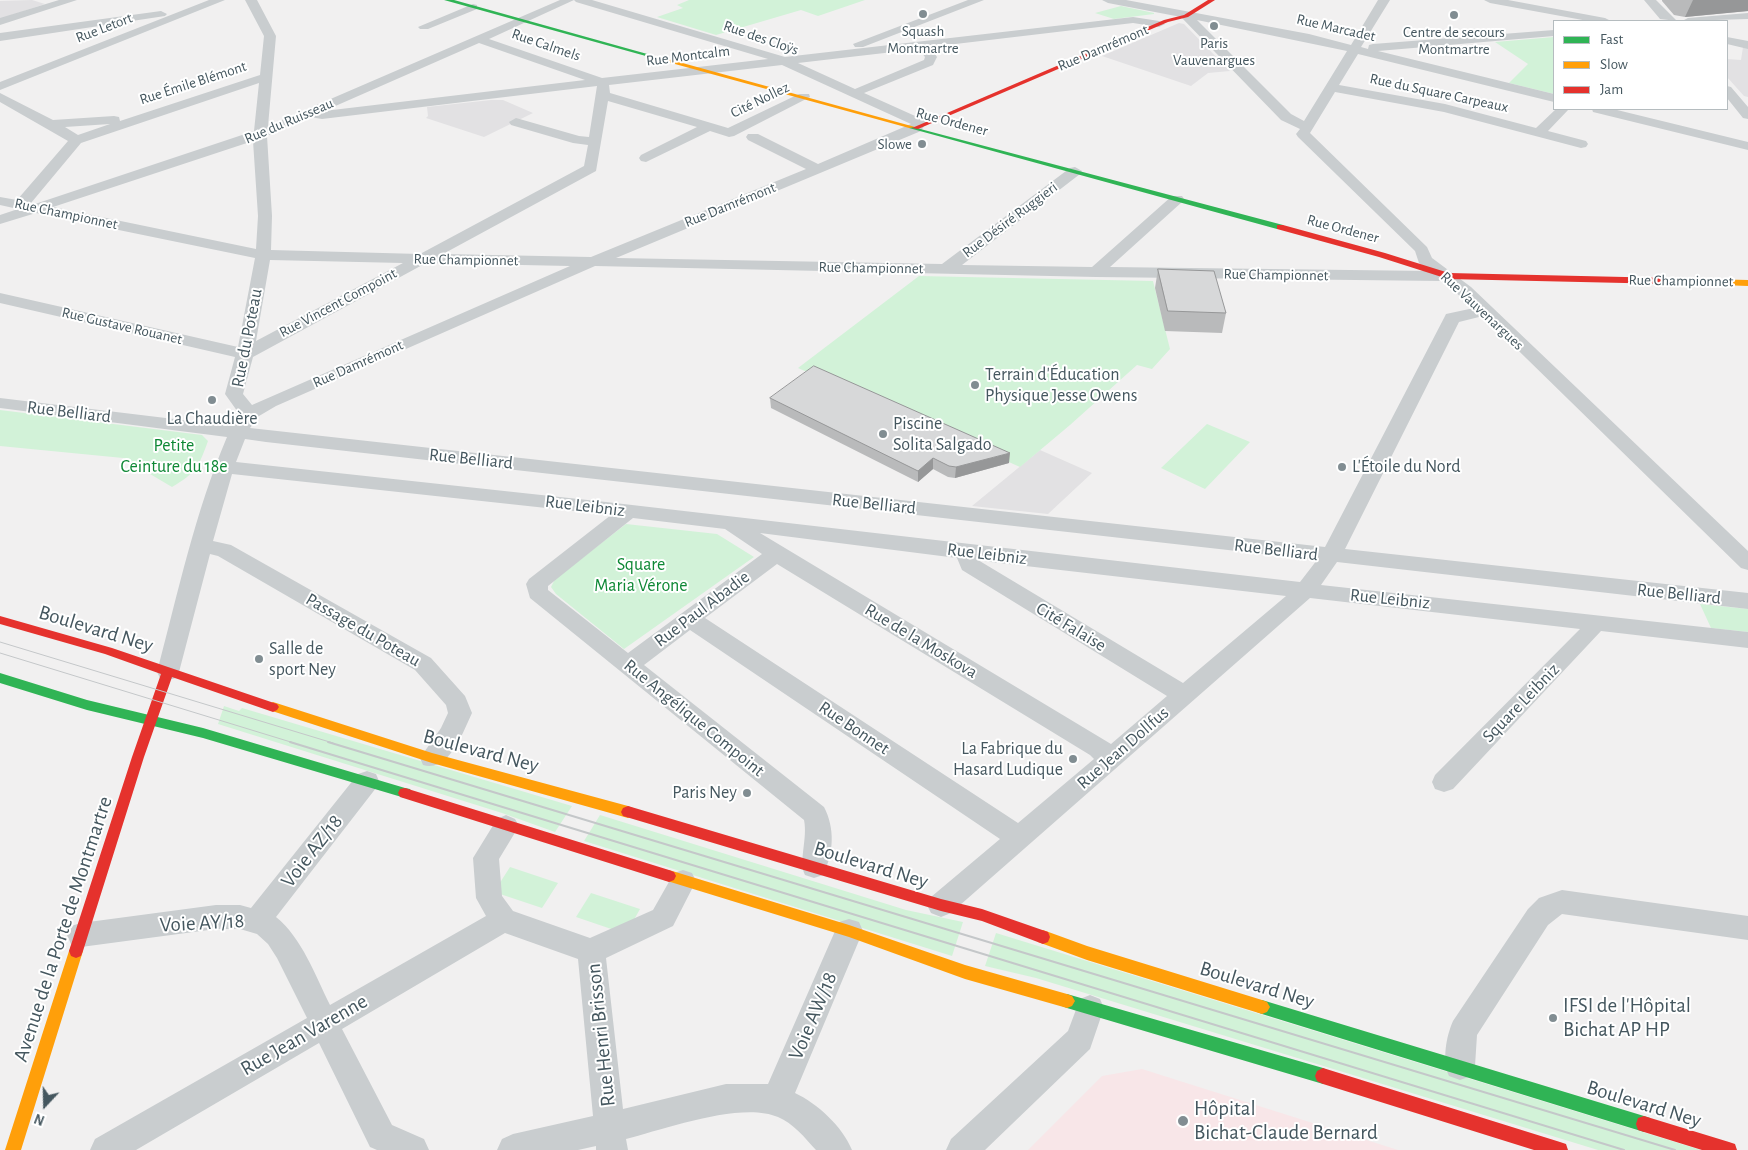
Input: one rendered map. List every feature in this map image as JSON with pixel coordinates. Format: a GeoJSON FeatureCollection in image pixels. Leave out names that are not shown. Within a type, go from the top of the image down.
{"type":"FeatureCollection","features":[{"type":"Feature","properties":{"kind":"main road","name":"Rue Ordener"},"geometry":{"type":"LineString","coordinates":[[447,0],[1396,259],[1448,276]]}},
{"type":"Feature","properties":{"kind":"main road","name":"Rue Damrémont"},"geometry":{"type":"LineString","coordinates":[[916,128],[1159,24],[1186,16],[1212,0]]}},
{"type":"Feature","properties":{"kind":"main road","name":"Rue Championnet"},"geometry":{"type":"LineString","coordinates":[[1448,276],[1748,283]]}},
{"type":"Feature","properties":{"kind":"main road","name":"Boulevard Ney"},"geometry":{"type":"LineString","coordinates":[[0,620],[108,651],[432,758],[592,801],[940,905],[982,915],[1087,952],[1729,1150]]}},
{"type":"Feature","properties":{"kind":"main road","name":"Rue du Poteau"},"geometry":{"type":"LineString","coordinates":[[151,721],[168,672]]}},
{"type":"Feature","properties":{"kind":"main road"},"geometry":{"type":"LineString","coordinates":[[0,678],[87,705],[203,733],[367,781],[506,826],[849,931],[965,972],[1258,1056],[1560,1150]]}},
{"type":"Feature","properties":{"kind":"main road","name":"Avenue de la Porte de Montmartre"},"geometry":{"type":"LineString","coordinates":[[13,1150],[151,721]]}},
{"type":"Feature","properties":{"kind":"street"},"geometry":{"type":"LineString","coordinates":[[0,22],[70,0]]}},
{"type":"Feature","properties":{"kind":"street","name":"Rue Letort"},"geometry":{"type":"LineString","coordinates":[[0,86],[219,0]]}},
{"type":"Feature","properties":{"kind":"street","name":"Rue du Poteau"},"geometry":{"type":"LineString","coordinates":[[168,672],[219,480],[226,467],[237,433],[250,415],[234,394],[245,354],[263,255],[265,216],[260,134],[270,36],[252,0]]}},
{"type":"Feature","properties":{"kind":"street","name":"Rue du Ruisseau"},"geometry":{"type":"LineString","coordinates":[[0,220],[260,134],[570,0]]}},
{"type":"Feature","properties":{"kind":"street","name":"Rue des Cloÿs"},"geometry":{"type":"LineString","coordinates":[[580,0],[785,61],[913,118],[919,123],[916,128]]}},
{"type":"Feature","properties":{"kind":"street"},"geometry":{"type":"LineString","coordinates":[[836,54],[978,0]]}},
{"type":"Feature","properties":{"kind":"street","name":"Rue Marcadet"},"geometry":{"type":"LineString","coordinates":[[1108,0],[1309,38],[1553,98]]}},
{"type":"Feature","properties":{"kind":"street"},"geometry":{"type":"LineString","coordinates":[[1186,16],[1286,117],[1307,128],[1384,0]]}},
{"type":"Feature","properties":{"kind":"street"},"geometry":{"type":"LineString","coordinates":[[1490,0],[1600,20]]}},
{"type":"Feature","properties":{"kind":"street"},"geometry":{"type":"LineString","coordinates":[[1650,0],[1664,17],[1670,20]]}},
{"type":"Feature","properties":{"kind":"street"},"geometry":{"type":"LineString","coordinates":[[424,27],[473,7]]}},
{"type":"Feature","properties":{"kind":"street"},"geometry":{"type":"LineString","coordinates":[[0,37],[194,9]]}},
{"type":"Feature","properties":{"kind":"street"},"geometry":{"type":"LineString","coordinates":[[1700,20],[1748,16]]}},
{"type":"Feature","properties":{"kind":"street","name":"Rue Montcalm"},"geometry":{"type":"LineString","coordinates":[[310,113],[322,115],[602,89],[706,70],[1134,20],[1159,24]]}},
{"type":"Feature","properties":{"kind":"street"},"geometry":{"type":"LineString","coordinates":[[1355,49],[1553,33]]}},
{"type":"Feature","properties":{"kind":"street","name":"Rue Calmels"},"geometry":{"type":"LineString","coordinates":[[481,40],[602,89],[729,133]]}},
{"type":"Feature","properties":{"kind":"street"},"geometry":{"type":"LineString","coordinates":[[1728,42],[1748,45]]}},
{"type":"Feature","properties":{"kind":"street"},"geometry":{"type":"LineString","coordinates":[[861,90],[929,62],[931,57],[922,45]]}},
{"type":"Feature","properties":{"kind":"street","name":"Rue Émile Blémont"},"geometry":{"type":"LineString","coordinates":[[76,140],[266,77]]}},
{"type":"Feature","properties":{"kind":"street","name":"Rue du Square Carpeaux"},"geometry":{"type":"LineString","coordinates":[[1332,88],[1445,108],[1581,144]]}},
{"type":"Feature","properties":{"kind":"street"},"geometry":{"type":"LineString","coordinates":[[516,122],[578,140],[595,141],[602,89]]}},
{"type":"Feature","properties":{"kind":"street"},"geometry":{"type":"LineString","coordinates":[[1728,91],[1748,115]]}},
{"type":"Feature","properties":{"kind":"street"},"geometry":{"type":"LineString","coordinates":[[0,97],[51,124],[76,140],[21,205]]}},
{"type":"Feature","properties":{"kind":"street","name":"Cité Nollez"},"geometry":{"type":"LineString","coordinates":[[729,133],[804,97]]}},
{"type":"Feature","properties":{"kind":"street"},"geometry":{"type":"LineString","coordinates":[[1539,133],[1562,110]]}},
{"type":"Feature","properties":{"kind":"street"},"geometry":{"type":"LineString","coordinates":[[1602,110],[1748,146]]}},
{"type":"Feature","properties":{"kind":"street","name":"Rue Émile Blémont"},"geometry":{"type":"LineString","coordinates":[[51,124],[131,121]]}},
{"type":"Feature","properties":{"kind":"street"},"geometry":{"type":"LineString","coordinates":[[646,158],[708,126]]}},
{"type":"Feature","properties":{"kind":"street","name":"Rue Damrémont"},"geometry":{"type":"LineString","coordinates":[[250,415],[270,402],[592,262],[916,128]]}},
{"type":"Feature","properties":{"kind":"street","name":"Rue Vauvenargues"},"geometry":{"type":"LineString","coordinates":[[1307,128],[1303,134],[1422,250],[1425,260],[1448,276],[1748,563]]}},
{"type":"Feature","properties":{"kind":"street"},"geometry":{"type":"LineString","coordinates":[[753,137],[817,169]]}},
{"type":"Feature","properties":{"kind":"street","name":"Rue Vincent Compoint"},"geometry":{"type":"LineString","coordinates":[[245,354],[591,168],[595,141]]}},
{"type":"Feature","properties":{"kind":"street","name":"Rue Désiré Ruggieri"},"geometry":{"type":"LineString","coordinates":[[946,269],[1075,171]]}},
{"type":"Feature","properties":{"kind":"street"},"geometry":{"type":"LineString","coordinates":[[1096,272],[1177,199]]}},
{"type":"Feature","properties":{"kind":"street","name":"Rue Championnet"},"geometry":{"type":"LineString","coordinates":[[0,201],[263,255],[1096,272],[1448,276]]}},
{"type":"Feature","properties":{"kind":"street","name":"Rue Gustave Rouanet"},"geometry":{"type":"LineString","coordinates":[[0,298],[245,354]]}},
{"type":"Feature","properties":{"kind":"street","name":"Rue Jean Dollfus"},"geometry":{"type":"LineString","coordinates":[[940,905],[1306,590],[1331,556],[1452,318],[1485,311]]}},
{"type":"Feature","properties":{"kind":"street","name":"Rue Belliard"},"geometry":{"type":"LineString","coordinates":[[0,403],[237,433],[1748,601]]}},
{"type":"Feature","properties":{"kind":"street","name":"Rue Leibniz"},"geometry":{"type":"LineString","coordinates":[[226,467],[629,511],[966,552],[1748,640]]}},
{"type":"Feature","properties":{"kind":"street","name":"Rue Angélique Compoint"},"geometry":{"type":"LineString","coordinates":[[629,511],[543,578],[537,584],[538,593],[815,814],[820,828],[821,840],[814,867]]}},
{"type":"Feature","properties":{"kind":"street","name":"Rue de la Moskova"},"geometry":{"type":"LineString","coordinates":[[731,524],[776,554],[1099,748],[1110,760]]}},
{"type":"Feature","properties":{"kind":"street","name":"Passage du Poteau"},"geometry":{"type":"LineString","coordinates":[[201,545],[224,550],[423,664],[457,702],[460,713],[451,733],[432,758]]}},
{"type":"Feature","properties":{"kind":"street","name":"Cité Falaise"},"geometry":{"type":"LineString","coordinates":[[966,552],[969,565],[1184,695]]}},
{"type":"Feature","properties":{"kind":"street","name":"Rue Paul Abadie"},"geometry":{"type":"LineString","coordinates":[[628,665],[776,554]]}},
{"type":"Feature","properties":{"kind":"street","name":"Rue Bonnet"},"geometry":{"type":"LineString","coordinates":[[689,618],[1019,838]]}},
{"type":"Feature","properties":{"kind":"street","name":"Square Leibniz"},"geometry":{"type":"LineString","coordinates":[[1444,782],[1588,634],[1596,622]]}},
{"type":"Feature","properties":{"kind":"street","name":"Voie AZ/18"},"geometry":{"type":"LineString","coordinates":[[257,921],[367,781]]}},
{"type":"Feature","properties":{"kind":"street"},"geometry":{"type":"LineString","coordinates":[[506,826],[486,858],[488,898],[503,920],[592,951]]}},
{"type":"Feature","properties":{"kind":"street","name":"Rue Henri Brisson"},"geometry":{"type":"LineString","coordinates":[[612,1138],[592,951],[663,918],[683,881]]}},
{"type":"Feature","properties":{"kind":"street"},"geometry":{"type":"LineString","coordinates":[[1460,1066],[1462,1031],[1538,917],[1549,906],[1562,902],[1748,928]]}},
{"type":"Feature","properties":{"kind":"street","name":"Voie AY/18"},"geometry":{"type":"LineString","coordinates":[[82,935],[216,918],[240,917],[266,924],[278,936],[381,1136],[413,1150]]}},
{"type":"Feature","properties":{"kind":"street","name":"Rue Jean Varenne"},"geometry":{"type":"LineString","coordinates":[[106,1150],[503,920]]}},
{"type":"Feature","properties":{"kind":"street","name":"Voie AW/18"},"geometry":{"type":"LineString","coordinates":[[776,1101],[849,931]]}},
{"type":"Feature","properties":{"kind":"street"},"geometry":{"type":"LineString","coordinates":[[962,1150],[1080,1039],[1090,1008]]}},
{"type":"Feature","properties":{"kind":"street"},"geometry":{"type":"LineString","coordinates":[[513,1150],[612,1138],[730,1100],[758,1098],[776,1101],[808,1119],[836,1150]]}},
{"type":"Feature","properties":{"kind":"shaded area"},"geometry":{"type":"Polygon","coordinates":[[[32,0],[45,4],[0,19],[0,1],[32,0]]]}},
{"type":"Feature","properties":{"kind":"shaded area"},"geometry":{"type":"Polygon","coordinates":[[[1179,23],[1184,24],[1230,71],[1208,73],[1191,86],[1102,56],[1179,23]]]}},
{"type":"Feature","properties":{"kind":"shaded area"},"geometry":{"type":"Polygon","coordinates":[[[1743,47],[1748,48],[1748,97],[1744,96],[1728,78],[1728,59],[1741,60],[1743,47]]]}},
{"type":"Feature","properties":{"kind":"shaded area"},"geometry":{"type":"Polygon","coordinates":[[[503,100],[533,113],[484,137],[426,118],[428,116],[427,107],[503,100]]]}},
{"type":"Feature","properties":{"kind":"shaded area"},"geometry":{"type":"Polygon","coordinates":[[[1040,450],[1092,473],[1048,514],[972,506],[1040,450]]]}},
{"type":"Feature","properties":{"kind":"shaded area","name":"Hôpital Bichat-Claude Bernard"},"geometry":{"type":"Polygon","coordinates":[[[1142,1069],[1398,1150],[1028,1150],[1102,1076],[1142,1069]]]}},
{"type":"Feature","properties":{"kind":"green space"},"geometry":{"type":"Polygon","coordinates":[[[689,0],[865,0],[818,16],[801,10],[716,35],[657,17],[683,8],[677,5],[689,0]]]}},
{"type":"Feature","properties":{"kind":"green space"},"geometry":{"type":"Polygon","coordinates":[[[1121,6],[1154,14],[1114,19],[1095,13],[1121,6]]]}},
{"type":"Feature","properties":{"kind":"green space"},"geometry":{"type":"Polygon","coordinates":[[[1553,37],[1553,94],[1509,83],[1528,64],[1495,42],[1553,37]]]}},
{"type":"Feature","properties":{"kind":"green space","name":"Terrain d'Éducation Physique Jesse Owens"},"geometry":{"type":"Polygon","coordinates":[[[919,276],[1153,281],[1170,349],[1152,369],[1137,365],[1020,467],[798,368],[919,276]]]}},
{"type":"Feature","properties":{"kind":"green space","name":"Petite Ceinture du 18e"},"geometry":{"type":"Polygon","coordinates":[[[0,410],[202,435],[208,441],[196,468],[172,487],[123,458],[0,446],[0,410]]]}},
{"type":"Feature","properties":{"kind":"green space"},"geometry":{"type":"Polygon","coordinates":[[[1207,424],[1250,442],[1205,489],[1161,468],[1207,424]]]}},
{"type":"Feature","properties":{"kind":"green space","name":"Square Maria Vérone"},"geometry":{"type":"Polygon","coordinates":[[[626,524],[717,534],[754,557],[624,649],[556,594],[551,587],[555,579],[626,524]]]}},
{"type":"Feature","properties":{"kind":"green space"},"geometry":{"type":"Polygon","coordinates":[[[1700,604],[1748,609],[1748,632],[1711,628],[1700,604]]]}},
{"type":"Feature","properties":{"kind":"green space"},"geometry":{"type":"Polygon","coordinates":[[[224,706],[239,711],[242,708],[572,806],[555,832],[502,813],[218,724],[224,706]]]}},
{"type":"Feature","properties":{"kind":"green space"},"geometry":{"type":"Polygon","coordinates":[[[600,815],[906,910],[963,922],[952,956],[584,841],[600,815]]]}},
{"type":"Feature","properties":{"kind":"green space"},"geometry":{"type":"Polygon","coordinates":[[[510,867],[558,883],[542,908],[494,892],[510,867]]]}},
{"type":"Feature","properties":{"kind":"green space"},"geometry":{"type":"Polygon","coordinates":[[[591,893],[640,909],[626,934],[576,917],[591,893]]]}},
{"type":"Feature","properties":{"kind":"green space"},"geometry":{"type":"Polygon","coordinates":[[[996,933],[1701,1150],[1598,1150],[1036,978],[985,966],[996,933]]]}},
{"type":"Feature","properties":{"kind":"building"},"geometry":{"type":"Polygon","coordinates":[[[1158,269],[1214,271],[1226,313],[1168,311],[1158,269]]]}},
{"type":"Feature","properties":{"kind":"building","name":"Piscine Solita Salgado"},"geometry":{"type":"Polygon","coordinates":[[[814,366],[1010,453],[956,467],[949,466],[933,458],[918,471],[770,398],[814,366]]]}},
{"type":"Feature","properties":{"kind":"tram line"},"geometry":{"type":"LineString","coordinates":[[0,642],[333,743]]}},
{"type":"Feature","properties":{"kind":"tram line"},"geometry":{"type":"LineString","coordinates":[[0,653],[294,743]]}},
{"type":"Feature","properties":{"kind":"tram line"},"geometry":{"type":"LineString","coordinates":[[290,742],[1624,1150]]}},
{"type":"Feature","properties":{"kind":"tram line"},"geometry":{"type":"LineString","coordinates":[[328,742],[1675,1150]]}},
{"type":"Feature","properties":{"kind":"traffic: fast"},"geometry":{"type":"LineString","coordinates":[[447,0],[655,57]]}},
{"type":"Feature","properties":{"kind":"traffic: fast"},"geometry":{"type":"LineString","coordinates":[[911,127],[1280,227]]}},
{"type":"Feature","properties":{"kind":"traffic: fast"},"geometry":{"type":"LineString","coordinates":[[0,678],[87,705],[203,733],[405,793]]}},
{"type":"Feature","properties":{"kind":"traffic: fast"},"geometry":{"type":"LineString","coordinates":[[1067,1001],[1323,1076]]}},
{"type":"Feature","properties":{"kind":"traffic: fast"},"geometry":{"type":"LineString","coordinates":[[1262,1007],[1644,1124]]}},
{"type":"Feature","properties":{"kind":"traffic: slow"},"geometry":{"type":"LineString","coordinates":[[655,57],[911,127]]}},
{"type":"Feature","properties":{"kind":"traffic: slow"},"geometry":{"type":"LineString","coordinates":[[1669,281],[1748,283]]}},
{"type":"Feature","properties":{"kind":"traffic: slow"},"geometry":{"type":"LineString","coordinates":[[273,707],[432,758],[628,812]]}},
{"type":"Feature","properties":{"kind":"traffic: slow"},"geometry":{"type":"LineString","coordinates":[[669,876],[849,931],[965,972],[1067,1001]]}},
{"type":"Feature","properties":{"kind":"traffic: slow"},"geometry":{"type":"LineString","coordinates":[[1043,937],[1087,953],[1262,1007]]}},
{"type":"Feature","properties":{"kind":"traffic: slow"},"geometry":{"type":"LineString","coordinates":[[13,1150],[76,951]]}},
{"type":"Feature","properties":{"kind":"traffic: jam"},"geometry":{"type":"LineString","coordinates":[[916,128],[1166,21],[1186,16],[1212,0]]}},
{"type":"Feature","properties":{"kind":"traffic: jam"},"geometry":{"type":"LineString","coordinates":[[1280,227],[1382,255],[1448,276],[1669,281]]}},
{"type":"Feature","properties":{"kind":"traffic: jam"},"geometry":{"type":"LineString","coordinates":[[0,620],[108,651],[273,707]]}},
{"type":"Feature","properties":{"kind":"traffic: jam"},"geometry":{"type":"LineString","coordinates":[[76,951],[138,757],[168,672]]}},
{"type":"Feature","properties":{"kind":"traffic: jam"},"geometry":{"type":"LineString","coordinates":[[405,793],[669,876]]}},
{"type":"Feature","properties":{"kind":"traffic: jam"},"geometry":{"type":"LineString","coordinates":[[628,812],[941,905],[982,915],[1043,937]]}},
{"type":"Feature","properties":{"kind":"traffic: jam"},"geometry":{"type":"LineString","coordinates":[[1323,1076],[1560,1150]]}},
{"type":"Feature","properties":{"kind":"traffic: jam"},"geometry":{"type":"LineString","coordinates":[[1644,1124],[1729,1150]]}},
{"type":"Feature","properties":{"kind":"place","name":"Squash Montmartre"},"geometry":{"type":"Point","coordinates":[923,14]}},
{"type":"Feature","properties":{"kind":"place","name":"Centre de secours Montmartre"},"geometry":{"type":"Point","coordinates":[1454,15]}},
{"type":"Feature","properties":{"kind":"place","name":"Paris Vauvenargues"},"geometry":{"type":"Point","coordinates":[1214,26]}},
{"type":"Feature","properties":{"kind":"place","name":"Slowe"},"geometry":{"type":"Point","coordinates":[922,144]}},
{"type":"Feature","properties":{"kind":"place","name":"Terrain d'Éducation Physique Jesse Owens"},"geometry":{"type":"Point","coordinates":[975,385]}},
{"type":"Feature","properties":{"kind":"place","name":"La Chaudière"},"geometry":{"type":"Point","coordinates":[212,400]}},
{"type":"Feature","properties":{"kind":"place","name":"Piscine Solita Salgado"},"geometry":{"type":"Point","coordinates":[883,434]}},
{"type":"Feature","properties":{"kind":"place","name":"L'Étoile du Nord"},"geometry":{"type":"Point","coordinates":[1342,467]}},
{"type":"Feature","properties":{"kind":"place","name":"Salle de sport Ney"},"geometry":{"type":"Point","coordinates":[259,659]}},
{"type":"Feature","properties":{"kind":"place","name":"La Fabrique du Hasard Ludique"},"geometry":{"type":"Point","coordinates":[1073,759]}},
{"type":"Feature","properties":{"kind":"place","name":"Paris Ney"},"geometry":{"type":"Point","coordinates":[747,793]}},
{"type":"Feature","properties":{"kind":"place","name":"IFSI de l'Hôpital Bichat AP HP"},"geometry":{"type":"Point","coordinates":[1553,1018]}},
{"type":"Feature","properties":{"kind":"place","name":"Hôpital Bichat-Claude Bernard"},"geometry":{"type":"Point","coordinates":[1183,1121]}}]}
